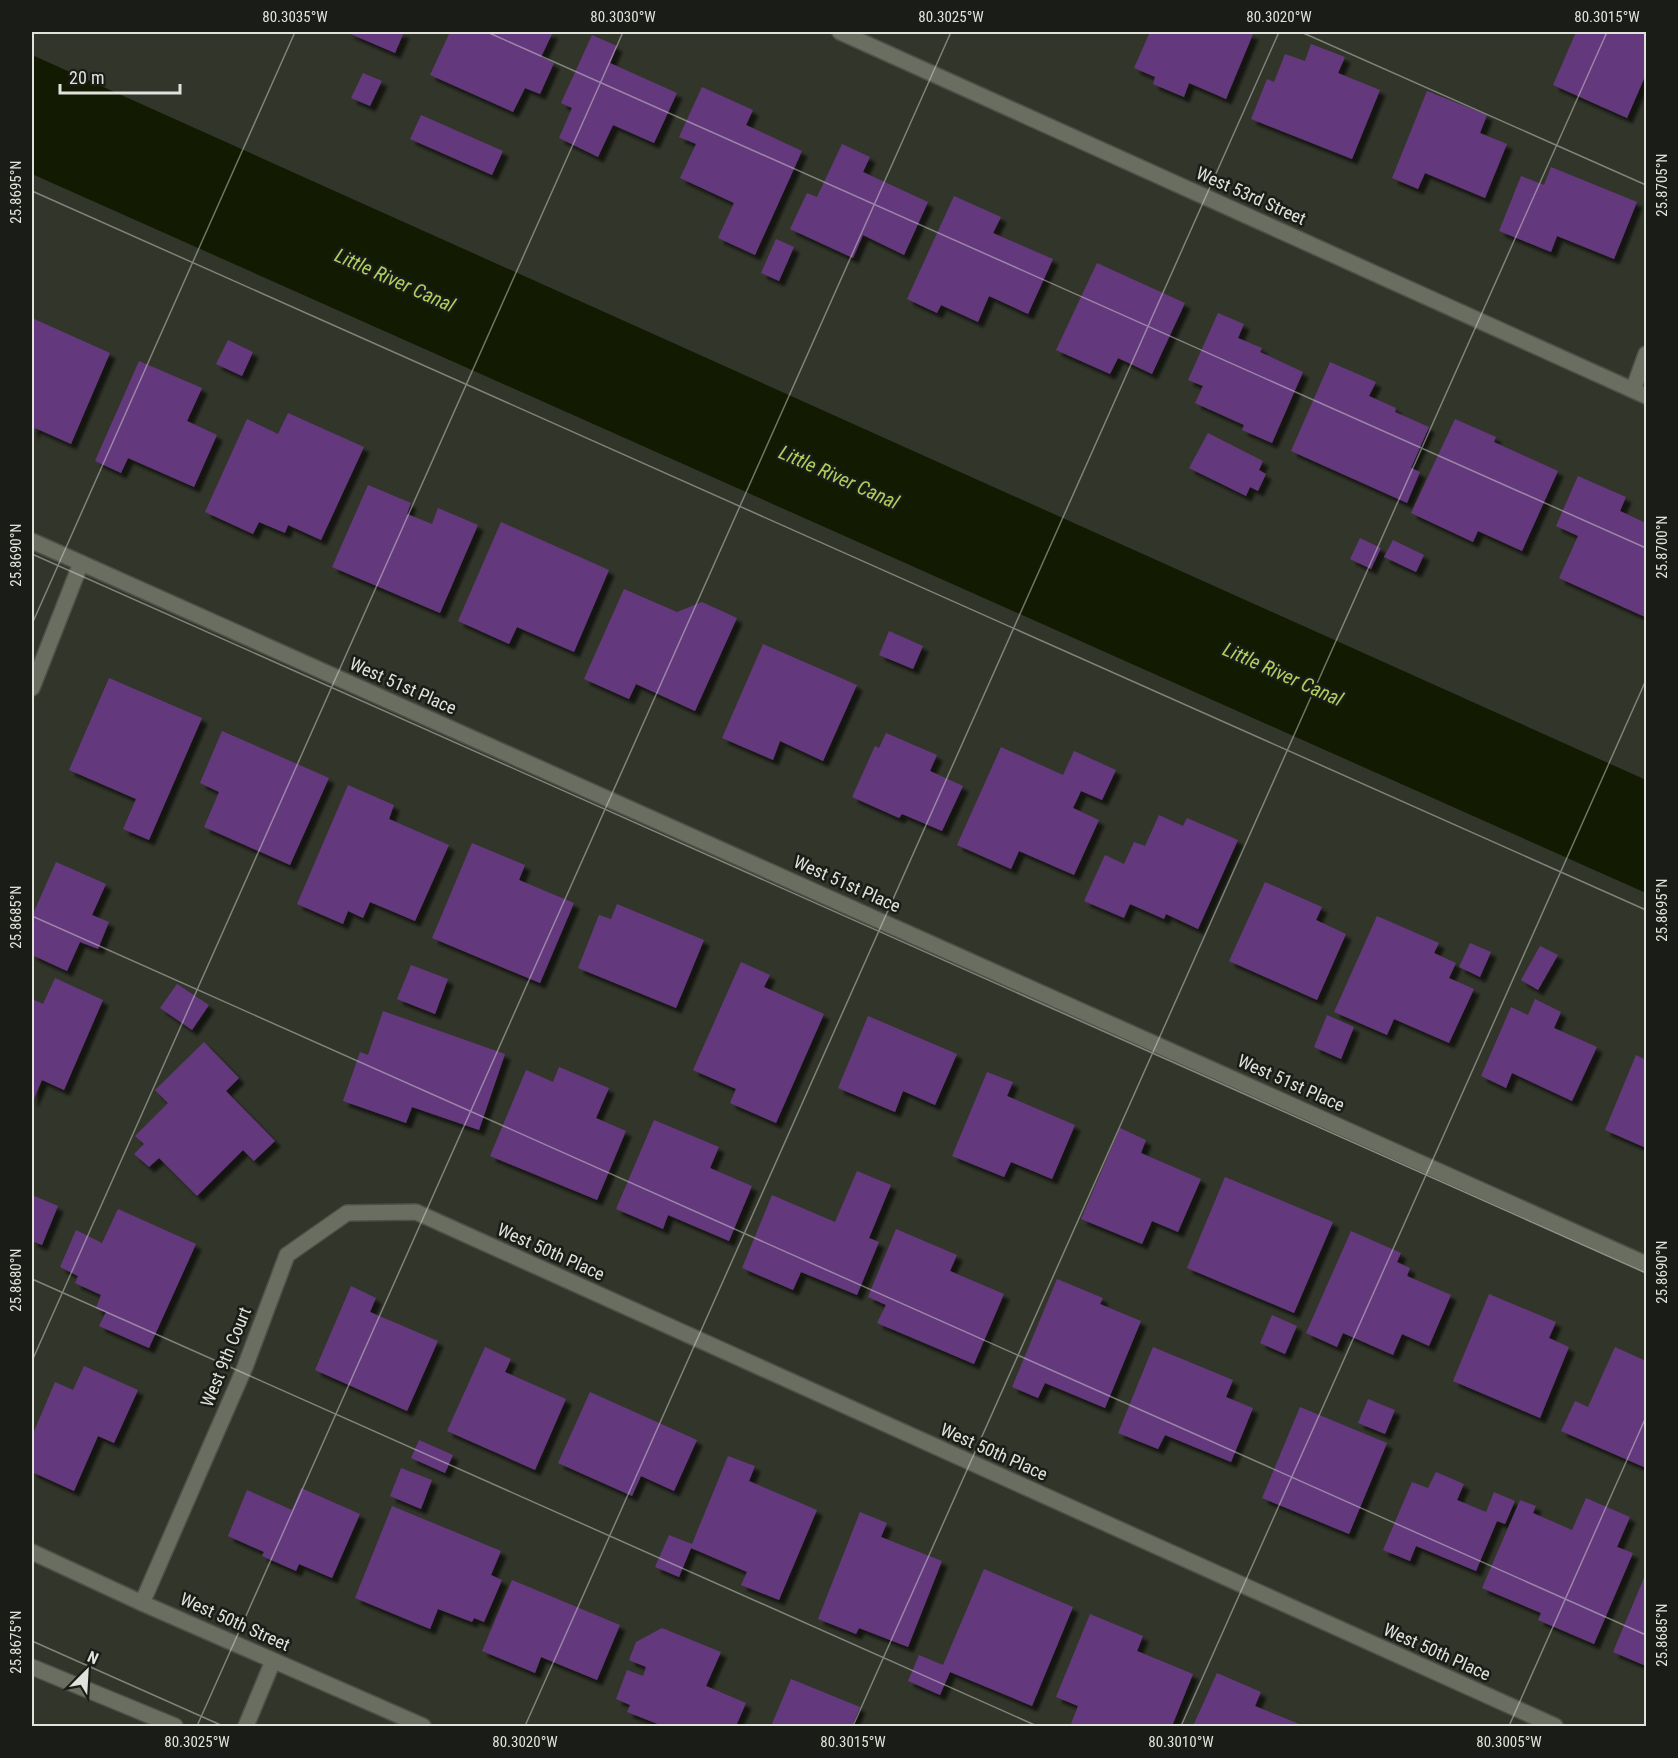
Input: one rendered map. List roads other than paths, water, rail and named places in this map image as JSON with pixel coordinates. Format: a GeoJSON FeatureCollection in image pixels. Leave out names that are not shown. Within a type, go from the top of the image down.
{"type":"FeatureCollection","features":[{"type":"Feature","properties":{"kind":"street","name":"West 53rd Street"},"geometry":{"type":"LineString","coordinates":[[840,32],[1640,393]]}},
{"type":"Feature","properties":{"kind":"street"},"geometry":{"type":"LineString","coordinates":[[1640,393],[1647,354]]}},
{"type":"Feature","properties":{"kind":"street","name":"West 51st Place"},"geometry":{"type":"LineString","coordinates":[[32,541],[1647,1264]]}},
{"type":"Feature","properties":{"kind":"street"},"geometry":{"type":"LineString","coordinates":[[32,688],[81,563]]}},
{"type":"Feature","properties":{"kind":"street","name":"West 9th Court"},"geometry":{"type":"LineString","coordinates":[[142,1603],[245,1367],[287,1255],[347,1213],[416,1212]]}},
{"type":"Feature","properties":{"kind":"street","name":"West 50th Place"},"geometry":{"type":"LineString","coordinates":[[416,1212],[1555,1726]]}},
{"type":"Feature","properties":{"kind":"street","name":"West 50th Street"},"geometry":{"type":"LineString","coordinates":[[32,1552],[142,1603],[423,1726]]}},
{"type":"Feature","properties":{"kind":"street"},"geometry":{"type":"LineString","coordinates":[[246,1726],[273,1661]]}},
{"type":"Feature","properties":{"kind":"street"},"geometry":{"type":"LineString","coordinates":[[32,1667],[176,1726]]}},
{"type":"Feature","properties":{"kind":"water","name":"Little River Canal"},"geometry":{"type":"Polygon","coordinates":[[[32,55],[1646,780],[1646,893],[32,174],[32,55]]]}}]}
